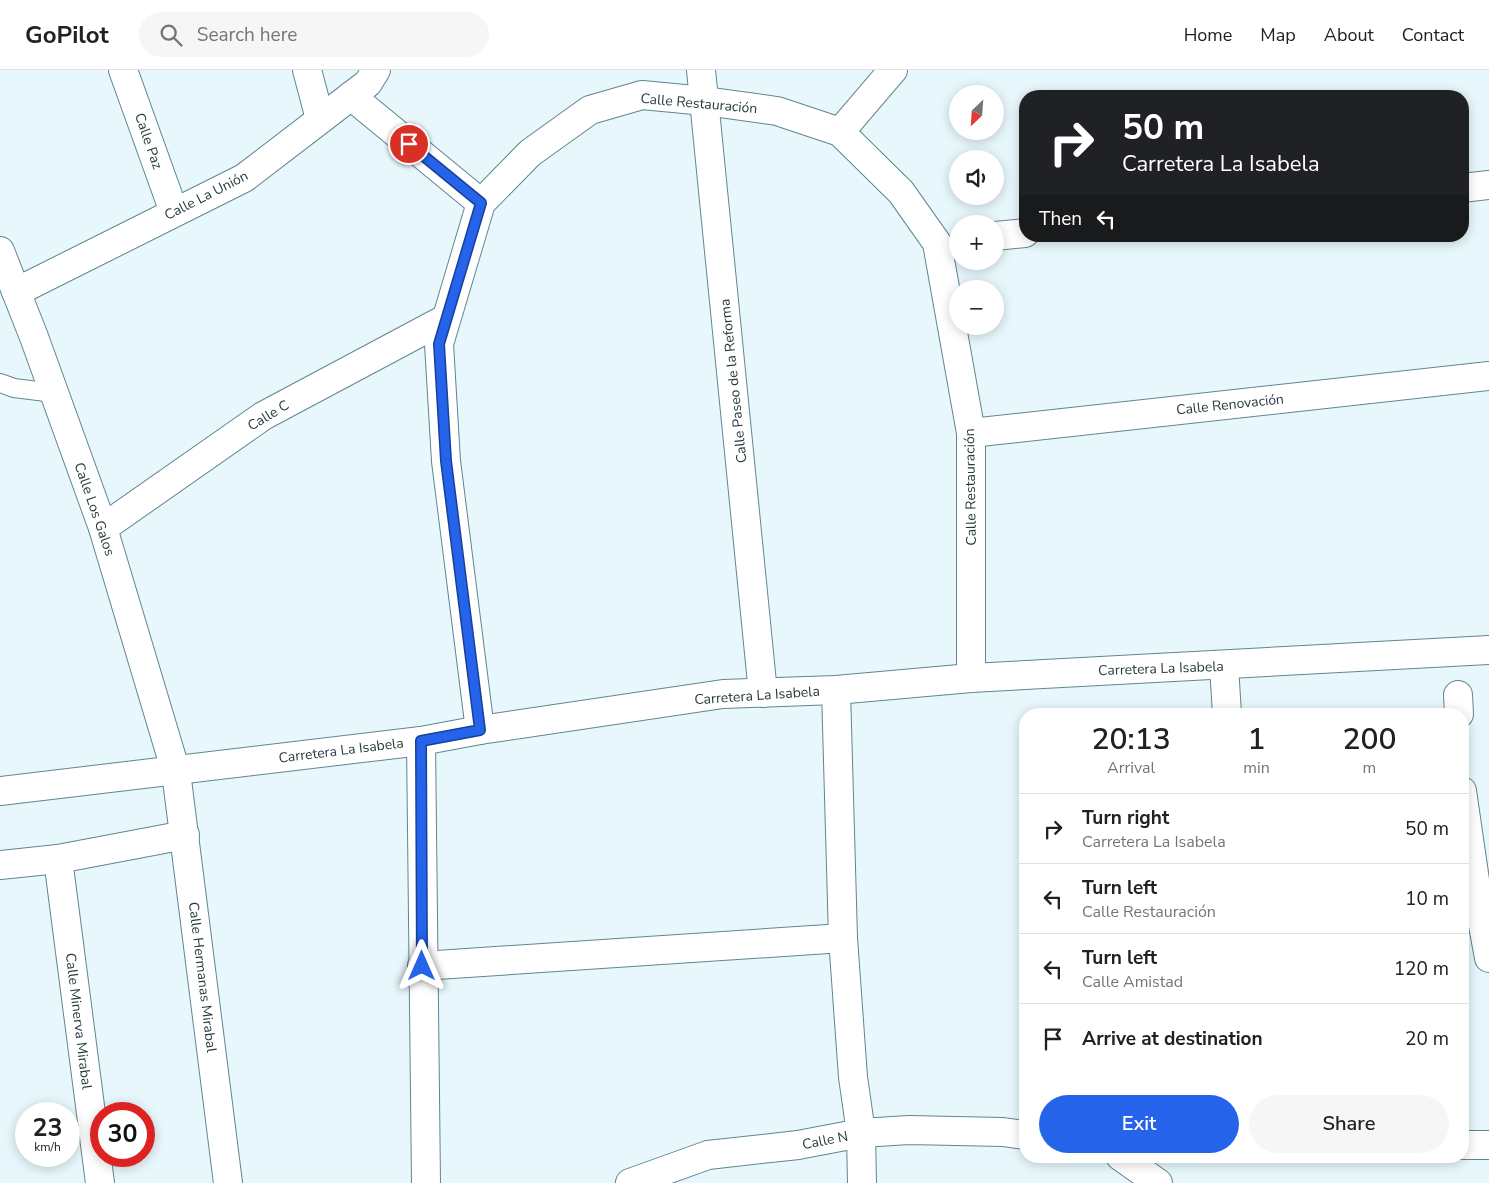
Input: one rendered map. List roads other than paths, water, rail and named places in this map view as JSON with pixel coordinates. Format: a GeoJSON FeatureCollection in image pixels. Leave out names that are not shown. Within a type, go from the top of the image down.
{"type":"FeatureCollection","features":[{"type":"Feature","properties":{"kind":"street","name":"Calle Paz"},"geometry":{"type":"LineString","coordinates":[[123,70],[174,212]]}},
{"type":"Feature","properties":{"kind":"street"},"geometry":{"type":"LineString","coordinates":[[307,70],[320,119]]}},
{"type":"Feature","properties":{"kind":"street","name":"Calle La Unión"},"geometry":{"type":"LineString","coordinates":[[16,292],[244,178],[368,83],[376,70]]}},
{"type":"Feature","properties":{"kind":"street","name":"Calle Paseo de la Reforma"},"geometry":{"type":"LineString","coordinates":[[700,70],[705,101],[764,693]]}},
{"type":"Feature","properties":{"kind":"street"},"geometry":{"type":"LineString","coordinates":[[840,132],[893,70]]}},
{"type":"Feature","properties":{"kind":"street","name":"Calle Restauración"},"geometry":{"type":"LineString","coordinates":[[480,730],[446,461],[439,344],[445,319],[481,203],[530,153],[590,110],[642,95],[777,111],[840,132],[947,241],[971,433],[971,678]]}},
{"type":"Feature","properties":{"kind":"street"},"geometry":{"type":"LineString","coordinates":[[350,96],[481,203]]}},
{"type":"Feature","properties":{"kind":"street"},"geometry":{"type":"LineString","coordinates":[[1469,187],[1489,185]]}},
{"type":"Feature","properties":{"kind":"street"},"geometry":{"type":"LineString","coordinates":[[1004,235],[1019,234]]}},
{"type":"Feature","properties":{"kind":"street","name":"Calle Los Galos"},"geometry":{"type":"LineString","coordinates":[[0,251],[103,528],[176,772]]}},
{"type":"Feature","properties":{"kind":"street","name":"Calle C"},"geometry":{"type":"LineString","coordinates":[[103,528],[263,416],[445,319]]}},
{"type":"Feature","properties":{"kind":"street","name":"Calle Renovación"},"geometry":{"type":"LineString","coordinates":[[971,433],[1489,376]]}},
{"type":"Feature","properties":{"kind":"street","name":"Carretera La Isabela"},"geometry":{"type":"LineString","coordinates":[[0,791],[176,772],[421,741],[480,730],[723,694],[836,690],[971,678],[1224,666],[1489,650]]}},
{"type":"Feature","properties":{"kind":"street"},"geometry":{"type":"LineString","coordinates":[[1224,666],[1227,708]]}},
{"type":"Feature","properties":{"kind":"street"},"geometry":{"type":"LineString","coordinates":[[836,690],[843,938],[852,1077],[862,1133],[862,1183]]}},
{"type":"Feature","properties":{"kind":"street"},"geometry":{"type":"LineString","coordinates":[[421,741],[422,966],[426,1183]]}},
{"type":"Feature","properties":{"kind":"street","name":"Calle Hermanas Mirabal"},"geometry":{"type":"LineString","coordinates":[[176,772],[228,1183]]}},
{"type":"Feature","properties":{"kind":"street"},"geometry":{"type":"LineString","coordinates":[[0,865],[58,859],[185,835]]}},
{"type":"Feature","properties":{"kind":"street"},"geometry":{"type":"LineString","coordinates":[[1469,838],[1489,958]]}},
{"type":"Feature","properties":{"kind":"street","name":"Calle Minerva Mirabal"},"geometry":{"type":"LineString","coordinates":[[58,859],[100,1183]]}},
{"type":"Feature","properties":{"kind":"street"},"geometry":{"type":"LineString","coordinates":[[422,966],[843,938]]}},
{"type":"Feature","properties":{"kind":"street","name":"Calle N"},"geometry":{"type":"LineString","coordinates":[[630,1183],[708,1155],[798,1145],[862,1133],[909,1130],[1004,1132],[1019,1134]]}},
{"type":"Feature","properties":{"kind":"street"},"geometry":{"type":"LineString","coordinates":[[1469,1145],[1489,1146]]}},
{"type":"Feature","properties":{"kind":"street"},"geometry":{"type":"LineString","coordinates":[[1130,1163],[1158,1183]]}},
{"type":"Feature","properties":{"kind":"lane"},"geometry":{"type":"LineString","coordinates":[[0,383],[14,388],[54,393]]}}]}
